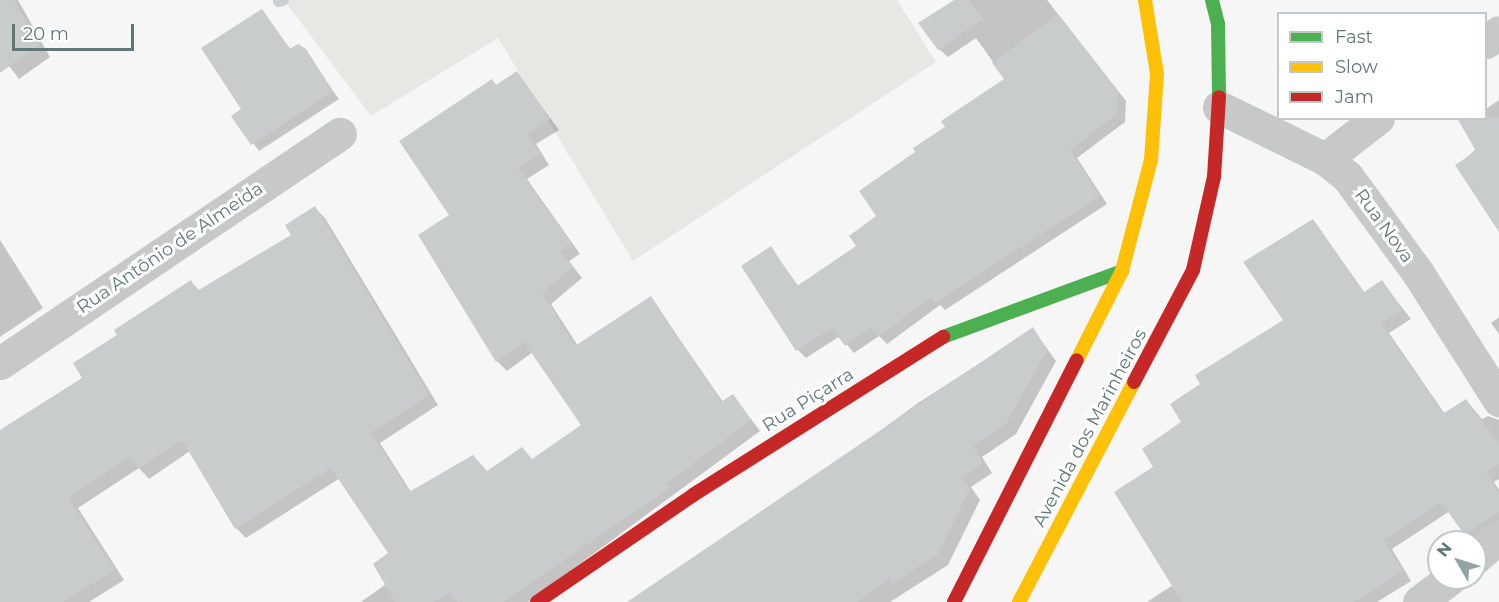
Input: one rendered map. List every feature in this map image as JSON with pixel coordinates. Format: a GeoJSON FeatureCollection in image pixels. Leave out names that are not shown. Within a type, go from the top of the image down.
{"type":"FeatureCollection","features":[{"type":"Feature","properties":{"kind":"main road"},"geometry":{"type":"LineString","coordinates":[[954,602],[1122,271],[1151,160],[1157,74],[1146,0]]}},
{"type":"Feature","properties":{"kind":"main road","name":"Avenida dos Marinheiros"},"geometry":{"type":"LineString","coordinates":[[1018,602],[1193,270],[1214,177],[1219,107],[1218,24],[1212,0]]}},
{"type":"Feature","properties":{"kind":"main road","name":"Rua Piçarra"},"geometry":{"type":"LineString","coordinates":[[537,602],[693,495],[950,333],[1122,271]]}},
{"type":"Feature","properties":{"kind":"street","name":"Rua Nova"},"geometry":{"type":"LineString","coordinates":[[1219,107],[1325,159],[1347,176],[1375,210],[1499,400]]}},
{"type":"Feature","properties":{"kind":"street"},"geometry":{"type":"LineString","coordinates":[[1325,159],[1375,120]]}},
{"type":"Feature","properties":{"kind":"street","name":"Rua Antônio de Almeida"},"geometry":{"type":"LineString","coordinates":[[0,363],[340,134]]}},
{"type":"Feature","properties":{"kind":"street"},"geometry":{"type":"LineString","coordinates":[[1487,548],[1499,537]]}},
{"type":"Feature","properties":{"kind":"street"},"geometry":{"type":"LineString","coordinates":[[1419,602],[1434,590]]}},
{"type":"Feature","properties":{"kind":"shaded area"},"geometry":{"type":"Polygon","coordinates":[[[284,0],[897,0],[936,62],[633,261],[498,38],[371,116],[284,0]]]}},
{"type":"Feature","properties":{"kind":"building"},"geometry":{"type":"Polygon","coordinates":[[[0,0],[14,0],[39,45],[0,73],[0,0]]]}},
{"type":"Feature","properties":{"kind":"building"},"geometry":{"type":"Polygon","coordinates":[[[954,0],[968,0],[983,19],[938,50],[918,23],[954,0]]]}},
{"type":"Feature","properties":{"kind":"building"},"geometry":{"type":"Polygon","coordinates":[[[262,9],[290,49],[298,44],[306,49],[333,91],[251,145],[231,116],[241,109],[201,48],[262,9]]]}},
{"type":"Feature","properties":{"kind":"building"},"geometry":{"type":"Polygon","coordinates":[[[1058,14],[1118,91],[1117,114],[1070,150],[1100,196],[935,303],[931,297],[878,337],[871,328],[845,346],[832,328],[796,351],[741,266],[771,246],[797,286],[856,246],[849,236],[876,216],[859,191],[915,152],[913,148],[945,127],[941,121],[1004,79],[992,63],[1058,14]]]}},
{"type":"Feature","properties":{"kind":"building"},"geometry":{"type":"Polygon","coordinates":[[[517,71],[550,119],[527,134],[540,154],[518,168],[571,243],[560,251],[573,267],[542,293],[575,346],[651,296],[721,402],[733,394],[751,420],[666,484],[670,488],[503,602],[457,602],[450,592],[434,602],[395,602],[373,564],[388,553],[331,468],[235,529],[182,440],[138,469],[130,457],[68,498],[115,570],[63,602],[0,602],[0,430],[82,378],[73,363],[117,335],[114,330],[191,280],[197,291],[291,235],[285,225],[315,206],[429,395],[371,433],[409,492],[473,455],[487,471],[522,447],[532,459],[581,425],[524,342],[496,362],[418,235],[449,215],[399,141],[492,79],[496,85],[517,71]]]}},
{"type":"Feature","properties":{"kind":"building"},"geometry":{"type":"Polygon","coordinates":[[[1499,118],[1499,232],[1455,165],[1476,151],[1458,120],[1499,118]]]}},
{"type":"Feature","properties":{"kind":"building"},"geometry":{"type":"Polygon","coordinates":[[[1313,219],[1364,292],[1382,280],[1403,310],[1381,324],[1444,413],[1466,399],[1499,444],[1499,464],[1486,472],[1499,493],[1499,512],[1470,530],[1461,530],[1441,502],[1384,540],[1403,571],[1354,602],[1182,602],[1114,492],[1153,467],[1142,449],[1181,422],[1170,404],[1200,384],[1195,375],[1283,320],[1243,262],[1313,219]]]}},
{"type":"Feature","properties":{"kind":"building"},"geometry":{"type":"Polygon","coordinates":[[[1033,327],[1047,350],[1006,424],[973,446],[983,463],[962,477],[970,489],[938,554],[892,584],[889,579],[858,602],[627,602],[1033,327]]]}},
{"type":"Feature","properties":{"kind":"waterway"},"geometry":{"type":"LineString","coordinates":[[279,1],[283,0]]}},
{"type":"Feature","properties":{"kind":"traffic: fast"},"geometry":{"type":"LineString","coordinates":[[1212,0],[1218,24],[1219,97]]}},
{"type":"Feature","properties":{"kind":"traffic: fast"},"geometry":{"type":"LineString","coordinates":[[943,337],[1122,271]]}},
{"type":"Feature","properties":{"kind":"traffic: slow"},"geometry":{"type":"LineString","coordinates":[[1077,360],[1122,271],[1151,160],[1157,74],[1145,0]]}},
{"type":"Feature","properties":{"kind":"traffic: slow"},"geometry":{"type":"LineString","coordinates":[[1019,602],[1134,382]]}},
{"type":"Feature","properties":{"kind":"traffic: jam"},"geometry":{"type":"LineString","coordinates":[[1134,382],[1193,270],[1214,177],[1219,97]]}},
{"type":"Feature","properties":{"kind":"traffic: jam"},"geometry":{"type":"LineString","coordinates":[[537,602],[693,495],[943,337]]}},
{"type":"Feature","properties":{"kind":"traffic: jam"},"geometry":{"type":"LineString","coordinates":[[954,602],[1077,360]]}}]}
